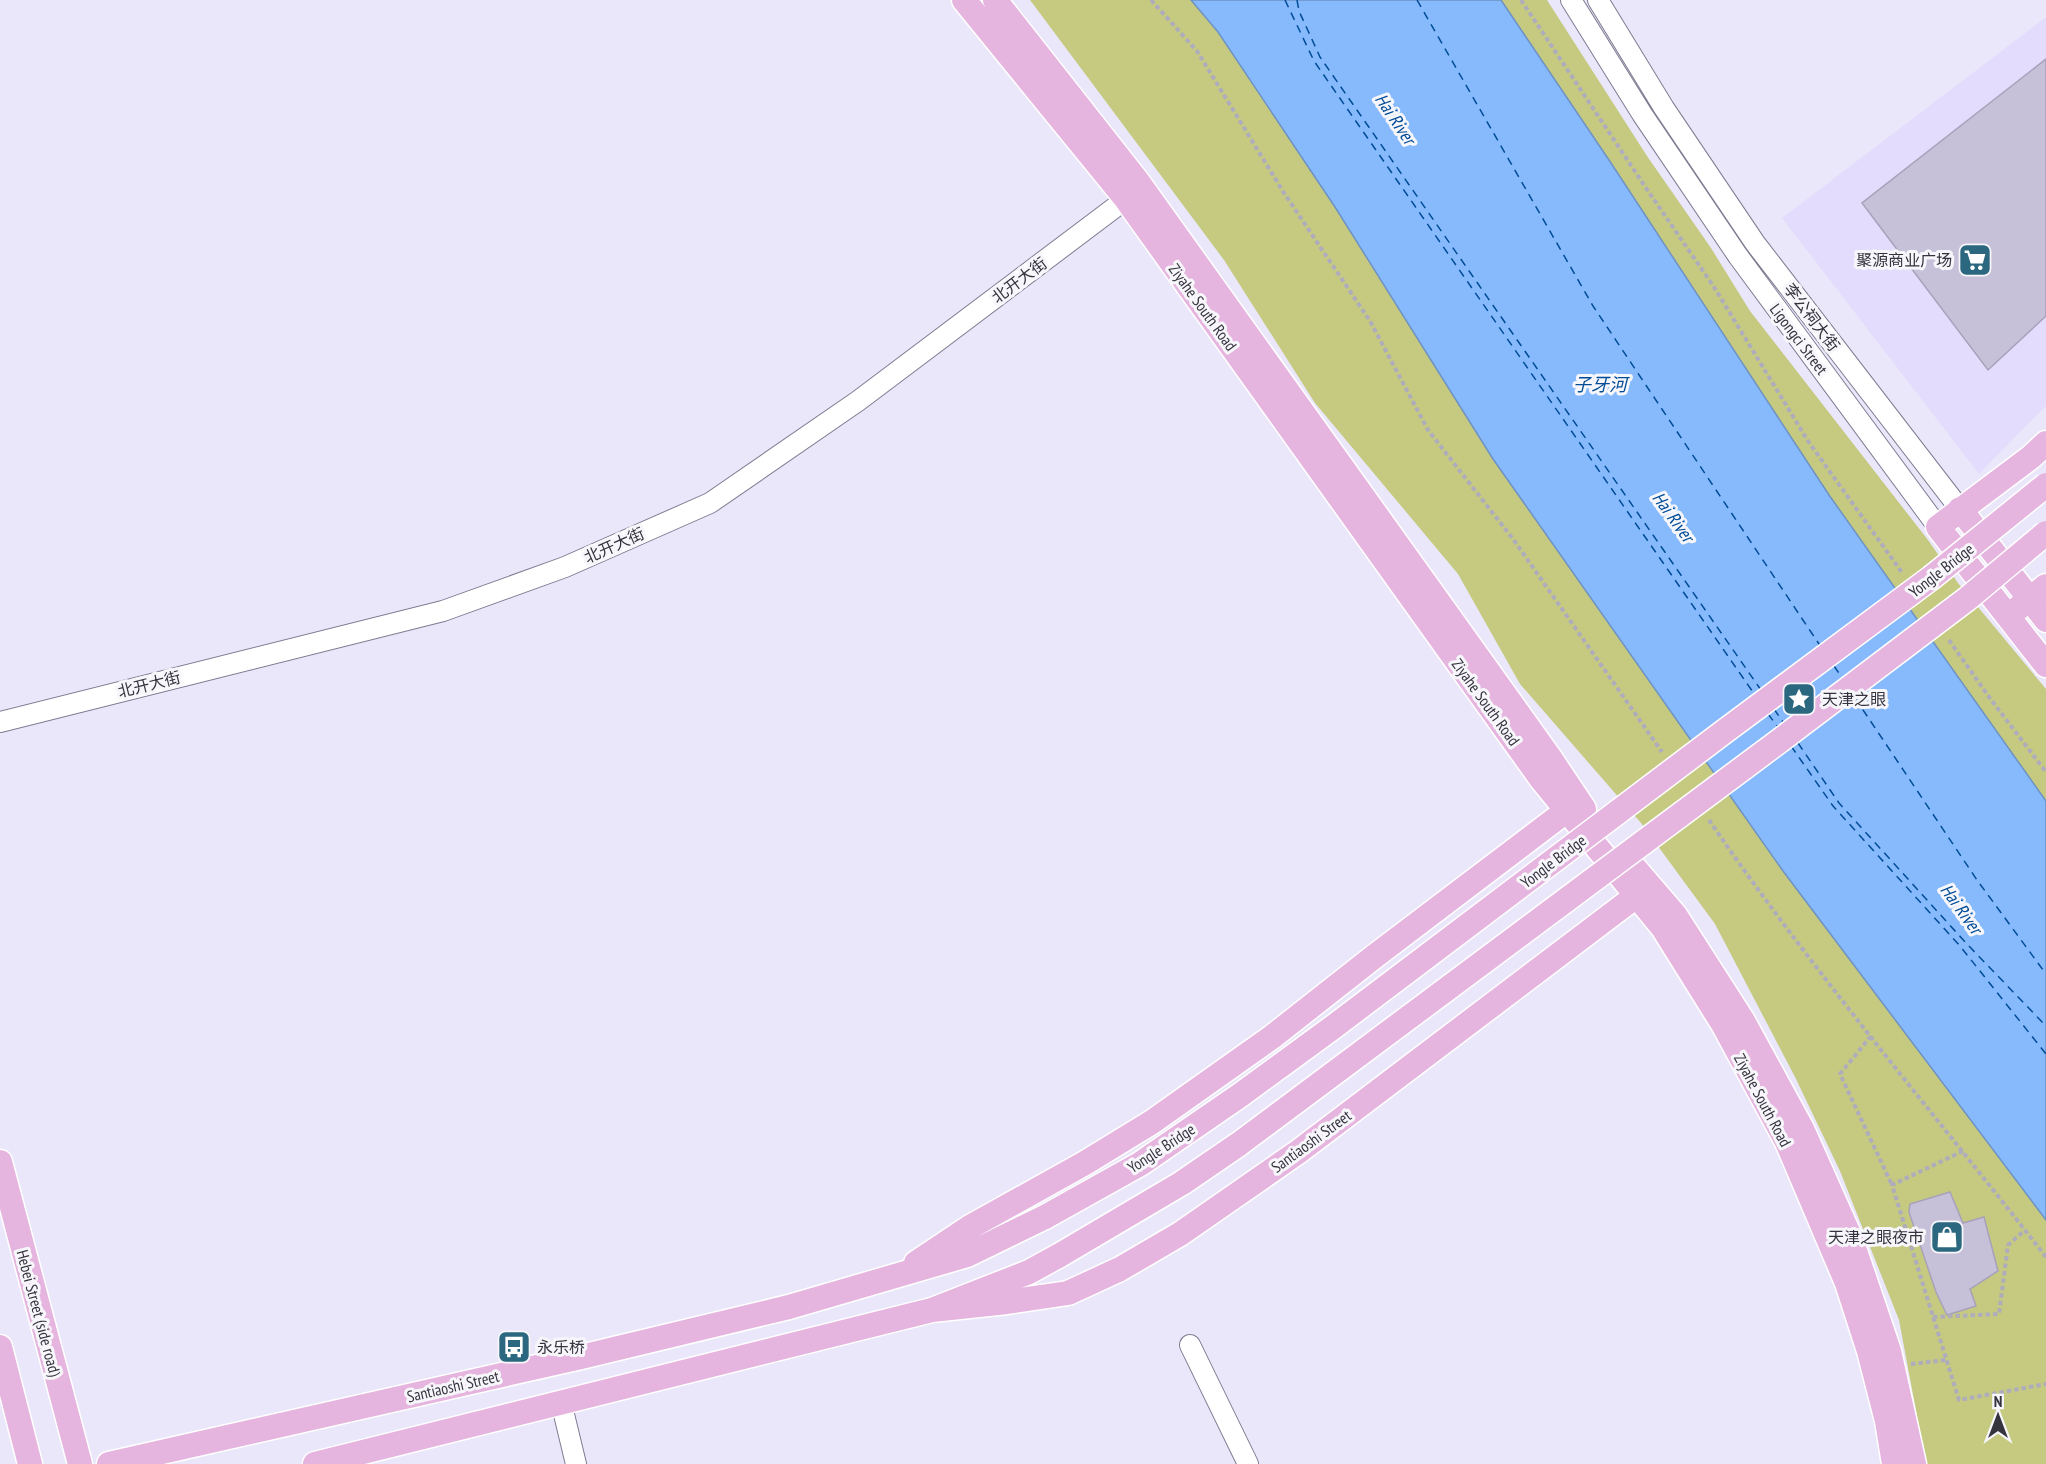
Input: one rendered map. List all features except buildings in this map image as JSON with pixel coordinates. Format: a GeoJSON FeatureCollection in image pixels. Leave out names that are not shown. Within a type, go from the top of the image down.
{"type":"FeatureCollection","features":[{"type":"Feature","properties":{"kind":"main road","name":"Ziyahe South Road"},"geometry":{"type":"LineString","coordinates":[[964,0],[1134,193]]}},
{"type":"Feature","properties":{"kind":"main road","name":"Ziyahe South Road"},"geometry":{"type":"LineString","coordinates":[[995,0],[1134,193],[1543,748],[1572,806],[1643,890],[1675,915],[1743,1021],[1802,1129],[1851,1239],[1889,1352],[1914,1464]]}},
{"type":"Feature","properties":{"kind":"main road"},"geometry":{"type":"LineString","coordinates":[[1938,527],[2031,457],[2046,443]]}},
{"type":"Feature","properties":{"kind":"main road","name":"Yongle Bridge"},"geometry":{"type":"LineString","coordinates":[[1045,1217],[1140,1164],[1239,1096],[1931,578],[2046,485]]}},
{"type":"Feature","properties":{"kind":"main road","name":"李公祠大街"},"geometry":{"type":"LineString","coordinates":[[1960,509],[2038,593],[2046,620]]}},
{"type":"Feature","properties":{"kind":"main road","name":"Ligongci Street"},"geometry":{"type":"LineString","coordinates":[[1938,527],[2046,665]]}},
{"type":"Feature","properties":{"kind":"main road","name":"Santiaoshi Street"},"geometry":{"type":"LineString","coordinates":[[932,1310],[1029,1272],[1182,1183],[1239,1144],[1967,599],[2046,533]]}},
{"type":"Feature","properties":{"kind":"main road"},"geometry":{"type":"LineString","coordinates":[[2008,616],[2038,593]]}},
{"type":"Feature","properties":{"kind":"main road","name":"Santiaoshi Street"},"geometry":{"type":"LineString","coordinates":[[900,1275],[970,1227],[1152,1122],[1272,1037],[1572,806]]}},
{"type":"Feature","properties":{"kind":"main road","name":"Ziyahe South Road"},"geometry":{"type":"LineString","coordinates":[[1643,890],[1663,928],[1723,1024],[1787,1142],[1850,1293],[1869,1352],[1887,1421],[1894,1464]]}},
{"type":"Feature","properties":{"kind":"main road","name":"Santiaoshi Street"},"geometry":{"type":"LineString","coordinates":[[315,1464],[932,1310],[1068,1293],[1120,1269],[1180,1234],[1298,1152],[1643,890]]}},
{"type":"Feature","properties":{"kind":"main road","name":"Hebei Street (side road)"},"geometry":{"type":"LineString","coordinates":[[0,1162],[80,1464]]}},
{"type":"Feature","properties":{"kind":"main road","name":"Santiaoshi Street"},"geometry":{"type":"LineString","coordinates":[[116,1463],[789,1307],[967,1255],[1045,1217]]}},
{"type":"Feature","properties":{"kind":"main road"},"geometry":{"type":"LineString","coordinates":[[0,1347],[30,1464]]}},
{"type":"Feature","properties":{"kind":"main road"},"geometry":{"type":"LineString","coordinates":[[62,1400],[65,1464]]}},
{"type":"Feature","properties":{"kind":"street","name":"Ligongci Street"},"geometry":{"type":"LineString","coordinates":[[1571,0],[1648,124],[1738,256],[1938,527]]}},
{"type":"Feature","properties":{"kind":"street","name":"李公祠大街"},"geometry":{"type":"LineString","coordinates":[[1598,0],[1664,108],[1755,243],[1960,509]]}},
{"type":"Feature","properties":{"kind":"street","name":"北开大街"},"geometry":{"type":"LineString","coordinates":[[0,722],[443,611],[565,567],[710,503],[858,401],[1134,193]]}},
{"type":"Feature","properties":{"kind":"street"},"geometry":{"type":"LineString","coordinates":[[1190,1345],[1248,1464]]}},
{"type":"Feature","properties":{"kind":"street"},"geometry":{"type":"LineString","coordinates":[[561,1402],[576,1464]]}},
{"type":"Feature","properties":{"kind":"path"},"geometry":{"type":"LineString","coordinates":[[1151,0],[1197,51],[1284,193],[1370,321],[1428,430],[1513,538],[1668,760]]}},
{"type":"Feature","properties":{"kind":"path"},"geometry":{"type":"LineString","coordinates":[[1521,0],[1714,287],[1808,441],[1903,574]]}},
{"type":"Feature","properties":{"kind":"path"},"geometry":{"type":"LineString","coordinates":[[1943,631],[2046,772]]}},
{"type":"Feature","properties":{"kind":"path"},"geometry":{"type":"LineString","coordinates":[[1708,819],[1748,878],[2046,1257]]}},
{"type":"Feature","properties":{"kind":"path"},"geometry":{"type":"LineString","coordinates":[[1871,1036],[1840,1074],[1892,1185],[1959,1400],[2046,1384]]}},
{"type":"Feature","properties":{"kind":"path"},"geometry":{"type":"LineString","coordinates":[[1892,1185],[1963,1151]]}},
{"type":"Feature","properties":{"kind":"path"},"geometry":{"type":"LineString","coordinates":[[1933,1317],[1999,1314],[2008,1245],[2025,1230]]}},
{"type":"Feature","properties":{"kind":"path"},"geometry":{"type":"LineString","coordinates":[[1892,1366],[1946,1360]]}},
{"type":"Feature","properties":{"kind":"shaded area"},"geometry":{"type":"Polygon","coordinates":[[[2046,17],[2046,406],[1979,474],[1782,218],[2046,17]]]}},
{"type":"Feature","properties":{"kind":"green space"},"geometry":{"type":"Polygon","coordinates":[[[1030,0],[1547,0],[1750,311],[1928,540],[1958,583],[2046,689],[2046,1464],[1926,1464],[1899,1320],[1840,1171],[1795,1077],[1715,924],[1641,823],[1520,684],[1458,574],[1315,403],[1224,260],[1030,0]]]}},
{"type":"Feature","properties":{"kind":"water","name":"子牙河"},"geometry":{"type":"Polygon","coordinates":[[[1191,0],[1501,0],[1829,495],[2046,801],[2046,1220],[1783,871],[1493,459],[1335,207],[1218,32],[1191,0]]]}},
{"type":"Feature","properties":{"kind":"ferry route"},"geometry":{"type":"LineString","coordinates":[[1285,0],[1314,61],[1755,695]]}},
{"type":"Feature","properties":{"kind":"ferry route"},"geometry":{"type":"LineString","coordinates":[[1297,0],[1299,11],[1320,57],[1761,690]]}},
{"type":"Feature","properties":{"kind":"ferry route"},"geometry":{"type":"LineString","coordinates":[[1417,0],[1593,306],[1821,647]]}},
{"type":"Feature","properties":{"kind":"ferry route"},"geometry":{"type":"LineString","coordinates":[[1834,666],[1843,679]]}},
{"type":"Feature","properties":{"kind":"ferry route"},"geometry":{"type":"LineString","coordinates":[[1855,698],[1977,880],[2046,974]]}},
{"type":"Feature","properties":{"kind":"ferry route"},"geometry":{"type":"LineString","coordinates":[[1774,709],[1785,725]]}},
{"type":"Feature","properties":{"kind":"ferry route"},"geometry":{"type":"LineString","coordinates":[[1768,714],[1778,727]]}},
{"type":"Feature","properties":{"kind":"ferry route"},"geometry":{"type":"LineString","coordinates":[[1798,743],[1839,803],[1966,943],[2046,1026]]}},
{"type":"Feature","properties":{"kind":"ferry route"},"geometry":{"type":"LineString","coordinates":[[1791,746],[1833,806],[1960,946],[2046,1054]]}},
{"type":"Feature","properties":{"kind":"place","name":"聚源商业广场"},"geometry":{"type":"Point","coordinates":[1975,260]}},
{"type":"Feature","properties":{"kind":"place","name":"天津之眼"},"geometry":{"type":"Point","coordinates":[1799,699]}},
{"type":"Feature","properties":{"kind":"place","name":"天津之眼夜市"},"geometry":{"type":"Point","coordinates":[1947,1237]}},
{"type":"Feature","properties":{"kind":"place","name":"永乐桥"},"geometry":{"type":"Point","coordinates":[514,1347]}},
{"type":"Feature","properties":{"kind":"water label","name":"Hai River"},"geometry":{"type":"Point","coordinates":[1395,119]}},
{"type":"Feature","properties":{"kind":"water label","name":"Hai River"},"geometry":{"type":"Point","coordinates":[1673,517]}},
{"type":"Feature","properties":{"kind":"water label","name":"Hai River"},"geometry":{"type":"Point","coordinates":[1961,909]}}]}
